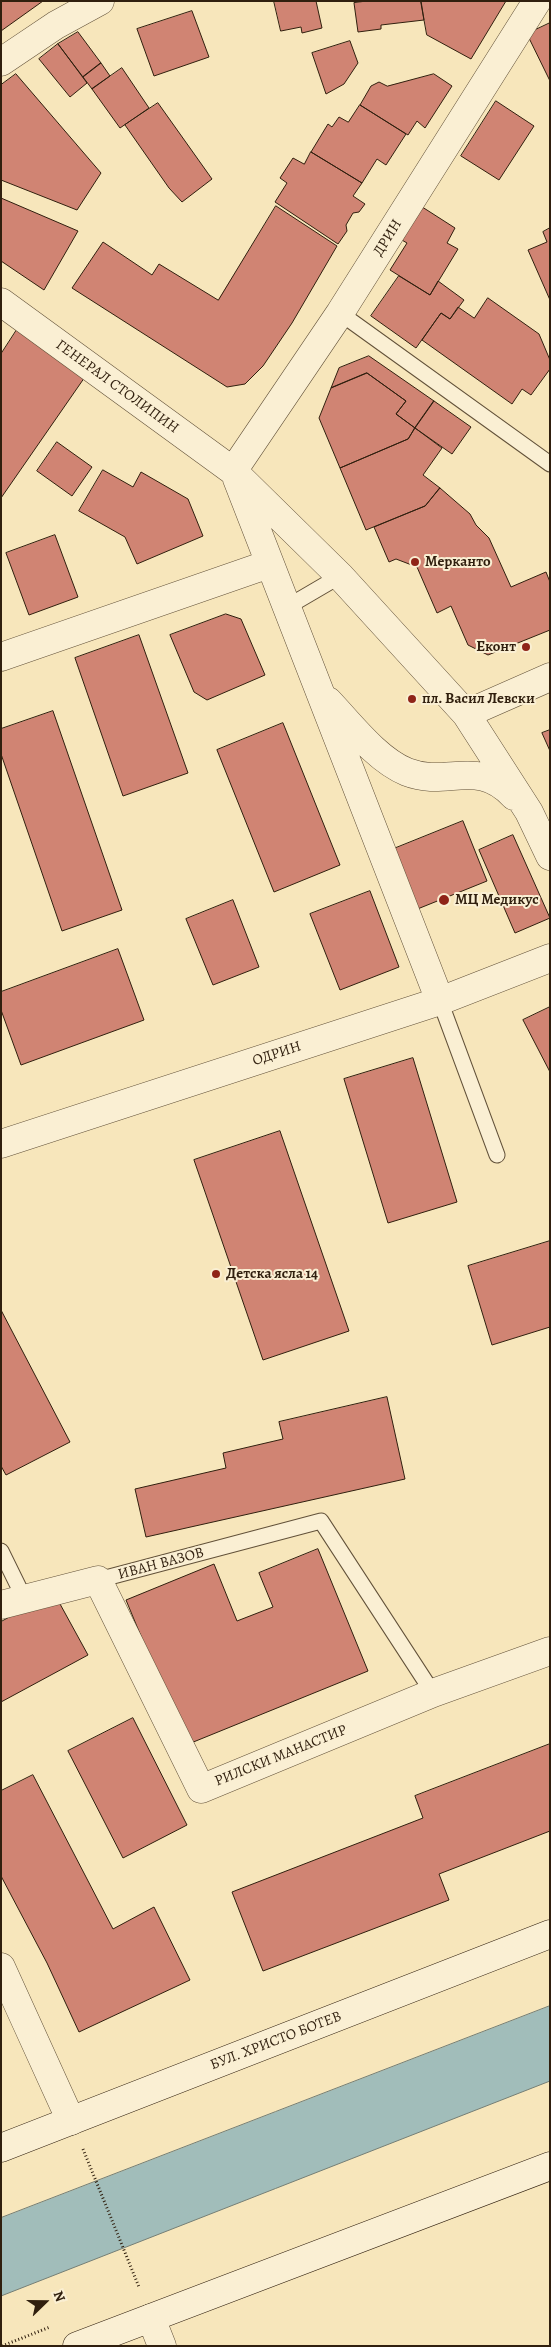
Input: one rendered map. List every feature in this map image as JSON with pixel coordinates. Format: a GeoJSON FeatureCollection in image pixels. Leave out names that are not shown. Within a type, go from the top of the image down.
{"type":"FeatureCollection","features":[{"type":"Feature","properties":{"kind":"street"},"geometry":{"type":"LineString","coordinates":[[1,62],[56,25],[100,1]]}},
{"type":"Feature","properties":{"kind":"street","name":"ДРИН"},"geometry":{"type":"LineString","coordinates":[[233,471],[340,314],[538,1]]}},
{"type":"Feature","properties":{"kind":"street","name":"ГЕНЕРАЛ СТОЛИПИН"},"geometry":{"type":"LineString","coordinates":[[1,302],[233,471],[340,576],[466,714],[529,812]]}},
{"type":"Feature","properties":{"kind":"street"},"geometry":{"type":"LineString","coordinates":[[233,471],[440,1001]]}},
{"type":"Feature","properties":{"kind":"street"},"geometry":{"type":"LineString","coordinates":[[1,657],[270,564]]}},
{"type":"Feature","properties":{"kind":"street"},"geometry":{"type":"LineString","coordinates":[[466,714],[550,677]]}},
{"type":"Feature","properties":{"kind":"street"},"geometry":{"type":"LineString","coordinates":[[320,694],[388,763],[408,772],[427,777],[475,775],[490,777],[513,794],[529,812],[550,856]]}},
{"type":"Feature","properties":{"kind":"street","name":"ОДРИН"},"geometry":{"type":"LineString","coordinates":[[1,1144],[440,1001],[550,958]]}},
{"type":"Feature","properties":{"kind":"street","name":"ИВАН ВАЗОВ"},"geometry":{"type":"LineString","coordinates":[[13,1603],[98,1580]]}},
{"type":"Feature","properties":{"kind":"street","name":"РИЛСКИ МАНАСТИР"},"geometry":{"type":"LineString","coordinates":[[98,1580],[201,1789],[433,1694],[550,1651]]}},
{"type":"Feature","properties":{"kind":"street","name":"БУЛ. ХРИСТО БОТЕВ"},"geometry":{"type":"LineString","coordinates":[[1,2148],[550,1934]]}},
{"type":"Feature","properties":{"kind":"street"},"geometry":{"type":"LineString","coordinates":[[2,1971],[71,2121]]}},
{"type":"Feature","properties":{"kind":"street"},"geometry":{"type":"LineString","coordinates":[[77,2346],[550,2166]]}},
{"type":"Feature","properties":{"kind":"street"},"geometry":{"type":"LineString","coordinates":[[151,2318],[162,2346]]}},
{"type":"Feature","properties":{"kind":"lane"},"geometry":{"type":"LineString","coordinates":[[340,314],[550,464]]}},
{"type":"Feature","properties":{"kind":"lane"},"geometry":{"type":"LineString","coordinates":[[286,607],[340,576]]}},
{"type":"Feature","properties":{"kind":"lane"},"geometry":{"type":"LineString","coordinates":[[440,1001],[497,1155]]}},
{"type":"Feature","properties":{"kind":"lane","name":"ИВАН ВАЗОВ"},"geometry":{"type":"LineString","coordinates":[[98,1580],[321,1521],[433,1694]]}},
{"type":"Feature","properties":{"kind":"lane"},"geometry":{"type":"LineString","coordinates":[[1,1551],[13,1603]]}},
{"type":"Feature","properties":{"kind":"path"},"geometry":{"type":"LineString","coordinates":[[91,2170],[130,2266]]}},
{"type":"Feature","properties":{"kind":"water"},"geometry":{"type":"Polygon","coordinates":[[[550,2006],[550,2081],[1,2296],[1,2218],[550,2006]]]}},
{"type":"Feature","properties":{"kind":"building"},"geometry":{"type":"Polygon","coordinates":[[[1,1],[43,1],[1,31],[1,1]]]}},
{"type":"Feature","properties":{"kind":"building"},"geometry":{"type":"Polygon","coordinates":[[[274,1],[316,1],[322,28],[302,33],[301,27],[281,31],[274,1]]]}},
{"type":"Feature","properties":{"kind":"building"},"geometry":{"type":"Polygon","coordinates":[[[367,1],[421,1],[424,20],[381,25],[381,29],[358,32],[354,3],[367,1]]]}},
{"type":"Feature","properties":{"kind":"building"},"geometry":{"type":"Polygon","coordinates":[[[421,1],[506,1],[471,59],[427,35],[421,1]]]}},
{"type":"Feature","properties":{"kind":"building"},"geometry":{"type":"Polygon","coordinates":[[[192,11],[209,57],[154,76],[137,29],[192,11]]]}},
{"type":"Feature","properties":{"kind":"building"},"geometry":{"type":"Polygon","coordinates":[[[550,23],[550,81],[527,34],[550,23]]]}},
{"type":"Feature","properties":{"kind":"building"},"geometry":{"type":"Polygon","coordinates":[[[78,32],[101,63],[83,77],[58,44],[78,32]]]}},
{"type":"Feature","properties":{"kind":"building"},"geometry":{"type":"Polygon","coordinates":[[[350,41],[358,63],[344,84],[326,94],[312,53],[350,41]]]}},
{"type":"Feature","properties":{"kind":"building"},"geometry":{"type":"Polygon","coordinates":[[[58,44],[87,83],[70,97],[39,59],[58,44]]]}},
{"type":"Feature","properties":{"kind":"building"},"geometry":{"type":"Polygon","coordinates":[[[101,63],[110,76],[92,89],[83,77],[101,63]]]}},
{"type":"Feature","properties":{"kind":"building"},"geometry":{"type":"Polygon","coordinates":[[[122,68],[149,108],[120,128],[92,89],[122,68]]]}},
{"type":"Feature","properties":{"kind":"building"},"geometry":{"type":"Polygon","coordinates":[[[16,74],[101,173],[77,210],[1,180],[1,85],[16,74]]]}},
{"type":"Feature","properties":{"kind":"building"},"geometry":{"type":"Polygon","coordinates":[[[434,74],[452,86],[425,128],[417,121],[408,135],[360,105],[371,86],[379,82],[387,86],[434,74]]]}},
{"type":"Feature","properties":{"kind":"building"},"geometry":{"type":"Polygon","coordinates":[[[496,101],[534,126],[499,180],[461,156],[496,101]]]}},
{"type":"Feature","properties":{"kind":"building"},"geometry":{"type":"Polygon","coordinates":[[[158,103],[212,179],[182,202],[169,188],[125,125],[158,103]]]}},
{"type":"Feature","properties":{"kind":"building"},"geometry":{"type":"Polygon","coordinates":[[[360,105],[406,134],[386,165],[377,159],[362,183],[311,152],[328,124],[332,127],[339,117],[348,122],[360,105]]]}},
{"type":"Feature","properties":{"kind":"building"},"geometry":{"type":"Polygon","coordinates":[[[311,152],[362,183],[353,196],[365,204],[359,212],[353,213],[346,225],[347,231],[338,244],[275,202],[287,183],[280,178],[293,158],[304,164],[311,152]]]}},
{"type":"Feature","properties":{"kind":"building"},"geometry":{"type":"Polygon","coordinates":[[[1,198],[78,231],[44,290],[1,261],[1,198]]]}},
{"type":"Feature","properties":{"kind":"building"},"geometry":{"type":"Polygon","coordinates":[[[416,203],[455,228],[447,243],[458,249],[430,295],[390,270],[407,243],[395,236],[416,203]]]}},
{"type":"Feature","properties":{"kind":"building"},"geometry":{"type":"Polygon","coordinates":[[[276,206],[337,246],[292,323],[263,366],[245,384],[227,387],[72,288],[103,242],[152,275],[159,264],[218,300],[276,206]]]}},
{"type":"Feature","properties":{"kind":"building"},"geometry":{"type":"Polygon","coordinates":[[[550,228],[550,300],[528,250],[547,242],[543,232],[550,228]]]}},
{"type":"Feature","properties":{"kind":"building"},"geometry":{"type":"Polygon","coordinates":[[[399,276],[430,295],[438,281],[464,300],[450,319],[441,313],[416,348],[371,316],[399,276]]]}},
{"type":"Feature","properties":{"kind":"building"},"geometry":{"type":"Polygon","coordinates":[[[488,298],[539,334],[550,360],[550,369],[531,395],[522,389],[512,404],[422,340],[441,313],[450,319],[458,307],[474,318],[488,298]]]}},
{"type":"Feature","properties":{"kind":"building"},"geometry":{"type":"Polygon","coordinates":[[[20,325],[87,374],[1,498],[1,354],[20,325]]]}},
{"type":"Feature","properties":{"kind":"building"},"geometry":{"type":"Polygon","coordinates":[[[369,356],[434,401],[415,428],[396,414],[406,401],[367,373],[331,388],[339,368],[369,356]]]}},
{"type":"Feature","properties":{"kind":"building"},"geometry":{"type":"Polygon","coordinates":[[[367,373],[406,401],[396,414],[415,428],[408,439],[340,468],[319,418],[331,388],[367,373]]]}},
{"type":"Feature","properties":{"kind":"building"},"geometry":{"type":"Polygon","coordinates":[[[434,401],[471,427],[452,454],[415,428],[434,401]]]}},
{"type":"Feature","properties":{"kind":"building"},"geometry":{"type":"Polygon","coordinates":[[[415,428],[442,448],[423,475],[440,488],[425,506],[366,530],[340,468],[408,439],[415,428]]]}},
{"type":"Feature","properties":{"kind":"building"},"geometry":{"type":"Polygon","coordinates":[[[57,442],[92,467],[72,496],[37,471],[57,442]]]}},
{"type":"Feature","properties":{"kind":"building"},"geometry":{"type":"Polygon","coordinates":[[[103,470],[133,487],[141,472],[188,499],[203,536],[137,564],[125,537],[79,511],[103,470]]]}},
{"type":"Feature","properties":{"kind":"building"},"geometry":{"type":"Polygon","coordinates":[[[440,488],[470,514],[476,525],[489,538],[511,587],[546,572],[550,582],[550,630],[488,655],[468,645],[451,606],[437,613],[417,567],[396,559],[389,562],[374,527],[425,506],[440,488]]]}},
{"type":"Feature","properties":{"kind":"building"},"geometry":{"type":"Polygon","coordinates":[[[55,535],[78,597],[29,615],[6,553],[55,535]]]}},
{"type":"Feature","properties":{"kind":"building"},"geometry":{"type":"Polygon","coordinates":[[[226,614],[241,619],[265,675],[207,700],[194,692],[170,635],[226,614]]]}},
{"type":"Feature","properties":{"kind":"building"},"geometry":{"type":"Polygon","coordinates":[[[139,635],[188,773],[123,796],[75,658],[139,635]]]}},
{"type":"Feature","properties":{"kind":"building"},"geometry":{"type":"Polygon","coordinates":[[[53,711],[122,910],[62,931],[1,754],[1,729],[53,711]]]}},
{"type":"Feature","properties":{"kind":"building"},"geometry":{"type":"Polygon","coordinates":[[[283,723],[340,865],[274,892],[217,750],[283,723]]]}},
{"type":"Feature","properties":{"kind":"building"},"geometry":{"type":"Polygon","coordinates":[[[550,730],[550,751],[542,733],[550,730]]]}},
{"type":"Feature","properties":{"kind":"building"},"geometry":{"type":"Polygon","coordinates":[[[463,821],[487,881],[415,910],[391,850],[463,821]]]}},
{"type":"Feature","properties":{"kind":"building"},"geometry":{"type":"Polygon","coordinates":[[[513,835],[550,918],[515,933],[479,850],[513,835]]]}},
{"type":"Feature","properties":{"kind":"building"},"geometry":{"type":"Polygon","coordinates":[[[370,891],[399,967],[340,990],[310,914],[370,891]]]}},
{"type":"Feature","properties":{"kind":"building"},"geometry":{"type":"Polygon","coordinates":[[[233,900],[259,967],[213,985],[186,919],[233,900]]]}},
{"type":"Feature","properties":{"kind":"building"},"geometry":{"type":"Polygon","coordinates":[[[118,949],[144,1020],[21,1065],[1,1010],[1,992],[118,949]]]}},
{"type":"Feature","properties":{"kind":"building"},"geometry":{"type":"Polygon","coordinates":[[[550,1007],[550,1072],[523,1020],[550,1007]]]}},
{"type":"Feature","properties":{"kind":"building"},"geometry":{"type":"Polygon","coordinates":[[[413,1058],[457,1202],[388,1223],[344,1079],[413,1058]]]}},
{"type":"Feature","properties":{"kind":"building"},"geometry":{"type":"Polygon","coordinates":[[[280,1131],[349,1331],[263,1360],[194,1160],[280,1131]]]}},
{"type":"Feature","properties":{"kind":"building"},"geometry":{"type":"Polygon","coordinates":[[[550,1241],[550,1327],[492,1345],[468,1266],[550,1241]]]}},
{"type":"Feature","properties":{"kind":"building"},"geometry":{"type":"Polygon","coordinates":[[[1,1310],[70,1442],[6,1475],[1,1466],[1,1310]]]}},
{"type":"Feature","properties":{"kind":"building"},"geometry":{"type":"Polygon","coordinates":[[[387,1397],[405,1479],[146,1537],[135,1489],[226,1468],[223,1453],[283,1439],[279,1422],[387,1397]]]}},
{"type":"Feature","properties":{"kind":"building"},"geometry":{"type":"Polygon","coordinates":[[[318,1549],[368,1671],[186,1745],[126,1600],[214,1564],[237,1621],[273,1607],[259,1573],[318,1549]]]}},
{"type":"Feature","properties":{"kind":"building"},"geometry":{"type":"Polygon","coordinates":[[[54,1593],[88,1655],[1,1702],[1,1622],[54,1593]]]}},
{"type":"Feature","properties":{"kind":"building"},"geometry":{"type":"Polygon","coordinates":[[[133,1718],[187,1825],[123,1858],[68,1751],[133,1718]]]}},
{"type":"Feature","properties":{"kind":"building"},"geometry":{"type":"Polygon","coordinates":[[[550,1744],[550,1831],[439,1874],[449,1900],[263,1971],[232,1892],[423,1818],[415,1796],[550,1744]]]}},
{"type":"Feature","properties":{"kind":"building"},"geometry":{"type":"Polygon","coordinates":[[[33,1775],[113,1929],[154,1907],[190,1980],[79,2032],[47,1963],[1,1876],[1,1791],[33,1775]]]}},
{"type":"Feature","properties":{"kind":"place","name":"Мерканто"},"geometry":{"type":"Point","coordinates":[415,562]}},
{"type":"Feature","properties":{"kind":"place","name":"Еконт"},"geometry":{"type":"Point","coordinates":[526,647]}},
{"type":"Feature","properties":{"kind":"place","name":"пл. Васил Левски"},"geometry":{"type":"Point","coordinates":[412,699]}},
{"type":"Feature","properties":{"kind":"place","name":"МЦ Медикус"},"geometry":{"type":"Point","coordinates":[444,900]}},
{"type":"Feature","properties":{"kind":"place","name":"Детска ясла 14"},"geometry":{"type":"Point","coordinates":[216,1274]}}]}
